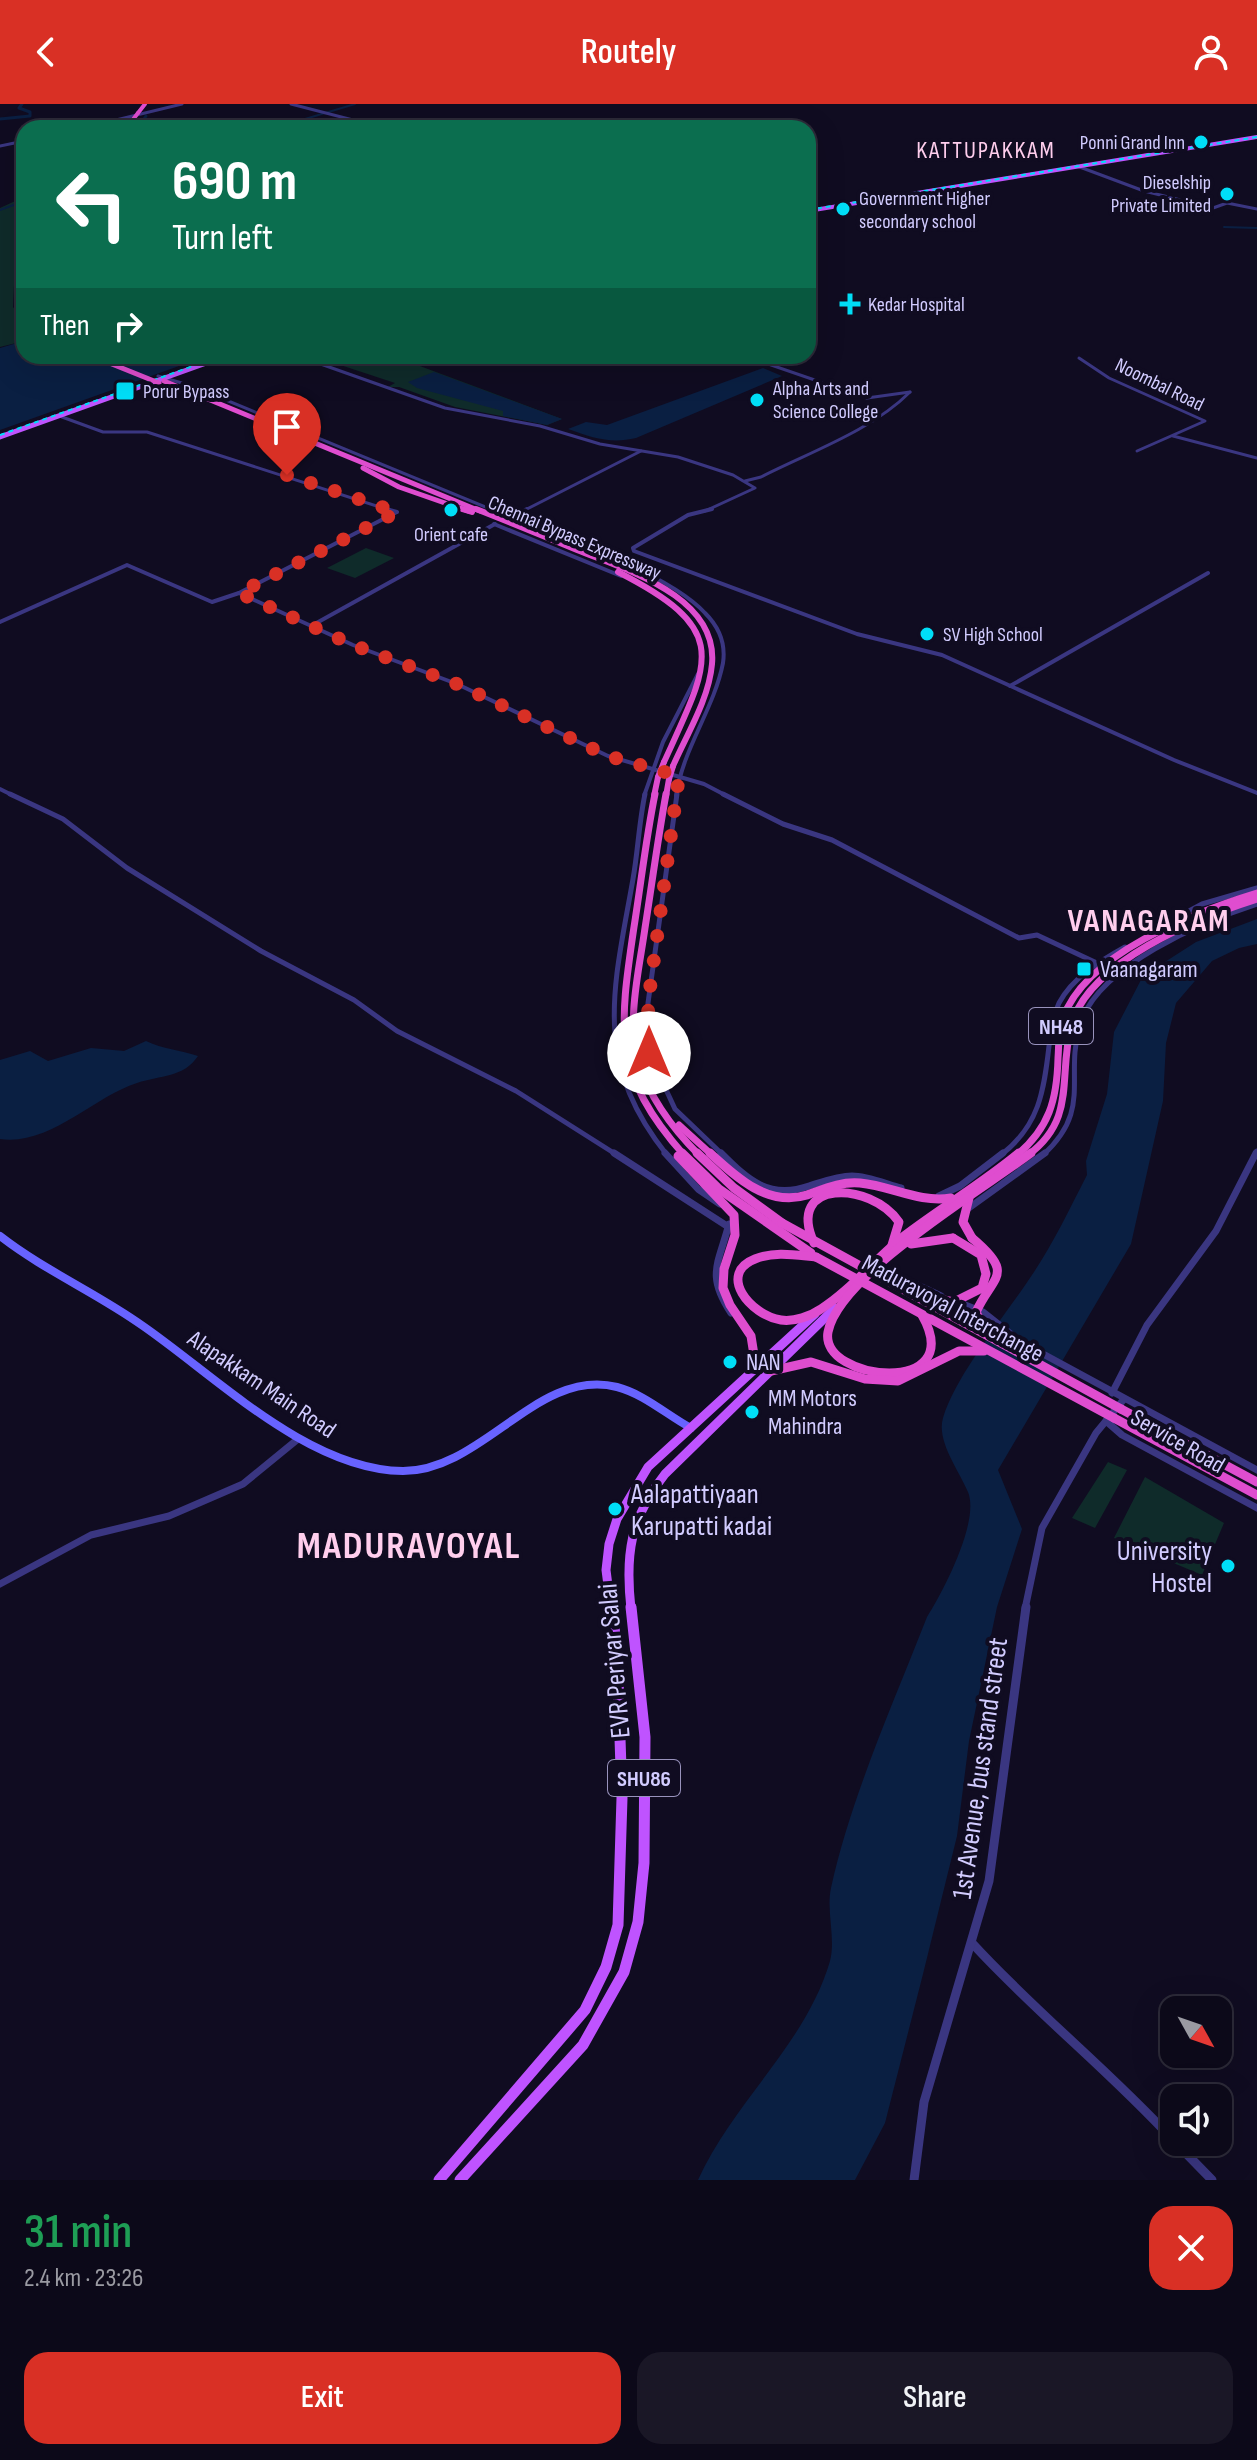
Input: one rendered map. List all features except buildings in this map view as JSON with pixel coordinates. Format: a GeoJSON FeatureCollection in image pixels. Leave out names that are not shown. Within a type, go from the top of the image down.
{"type":"FeatureCollection","features":[{"type":"Feature","properties":{"kind":"highway"},"geometry":{"type":"LineString","coordinates":[[139,120],[150,104]]}},
{"type":"Feature","properties":{"kind":"highway"},"geometry":{"type":"LineString","coordinates":[[134,120],[144,113]]}},
{"type":"Feature","properties":{"kind":"highway"},"geometry":{"type":"LineString","coordinates":[[115,364],[163,381]]}},
{"type":"Feature","properties":{"kind":"highway"},"geometry":{"type":"LineString","coordinates":[[122,364],[379,472]]}},
{"type":"Feature","properties":{"kind":"highway","name":"Chennai Bypass Expressway"},"geometry":{"type":"LineString","coordinates":[[379,472],[433,489],[643,583],[681,608],[695,623],[705,650],[704,668],[656,774],[626,987],[623,1034],[637,1086],[647,1108],[673,1146],[747,1214],[773,1230]]}},
{"type":"Feature","properties":{"kind":"highway","name":"Chennai Bypass Expressway"},"geometry":{"type":"LineString","coordinates":[[379,472],[423,493],[650,580],[690,605],[704,621],[715,650],[713,668],[669,779],[639,972],[634,1035],[643,1072],[659,1105],[686,1142],[739,1196],[782,1223]]}},
{"type":"Feature","properties":{"kind":"highway"},"geometry":{"type":"LineString","coordinates":[[423,493],[433,489]]}},
{"type":"Feature","properties":{"kind":"highway","name":"NH48"},"geometry":{"type":"LineString","coordinates":[[892,1246],[1012,1159],[1042,1130],[1055,1099],[1063,1016],[1081,986],[1198,912],[1257,890]]}},
{"type":"Feature","properties":{"kind":"highway","name":"NH48"},"geometry":{"type":"LineString","coordinates":[[961,1194],[1005,1178],[1058,1126],[1064,1105],[1074,1016],[1087,992],[1108,969],[1202,918],[1257,902]]}},
{"type":"Feature","properties":{"kind":"highway"},"geometry":{"type":"LineString","coordinates":[[659,1105],[756,1190],[775,1198],[788,1199],[853,1182],[927,1200],[961,1194],[964,1226],[972,1238],[989,1252],[997,1268],[994,1286],[976,1312],[985,1334],[998,1349]]}},
{"type":"Feature","properties":{"kind":"highway"},"geometry":{"type":"LineString","coordinates":[[673,1146],[679,1159],[728,1208],[739,1226],[724,1269],[723,1289],[751,1333],[754,1355]]}},
{"type":"Feature","properties":{"kind":"highway"},"geometry":{"type":"LineString","coordinates":[[815,1244],[806,1221],[808,1211],[828,1196],[850,1192],[874,1197],[894,1212],[899,1222],[892,1246]]}},
{"type":"Feature","properties":{"kind":"highway","name":"SHU86"},"geometry":{"type":"LineString","coordinates":[[835,1308],[935,1217]]}},
{"type":"Feature","properties":{"kind":"highway","name":"Maduravoyal Interchange"},"geometry":{"type":"LineString","coordinates":[[782,1223],[998,1349],[1116,1412]]}},
{"type":"Feature","properties":{"kind":"highway","name":"Maduravoyal Interchange"},"geometry":{"type":"LineString","coordinates":[[773,1230],[816,1257],[922,1314],[998,1349]]}},
{"type":"Feature","properties":{"kind":"highway"},"geometry":{"type":"LineString","coordinates":[[887,1283],[937,1301],[954,1302],[976,1293],[985,1282],[984,1263],[973,1249],[953,1238],[928,1239],[903,1247]]}},
{"type":"Feature","properties":{"kind":"highway","name":"SHU86"},"geometry":{"type":"LineString","coordinates":[[821,1308],[892,1246]]}},
{"type":"Feature","properties":{"kind":"highway"},"geometry":{"type":"LineString","coordinates":[[816,1257],[780,1251],[750,1260],[738,1281],[738,1288],[745,1302],[761,1315],[776,1320],[797,1320],[821,1308]]}},
{"type":"Feature","properties":{"kind":"highway"},"geometry":{"type":"LineString","coordinates":[[835,1308],[826,1329],[832,1350],[868,1373],[889,1375],[909,1370],[923,1360],[932,1344],[922,1314]]}},
{"type":"Feature","properties":{"kind":"highway"},"geometry":{"type":"LineString","coordinates":[[771,1371],[804,1360],[833,1364],[852,1375],[884,1382],[912,1377],[943,1355],[959,1350],[998,1349]]}},
{"type":"Feature","properties":{"kind":"highway"},"geometry":{"type":"LineString","coordinates":[[1116,1412],[1257,1482]]}},
{"type":"Feature","properties":{"kind":"highway"},"geometry":{"type":"LineString","coordinates":[[1116,1412],[1257,1495]]}},
{"type":"Feature","properties":{"kind":"main road"},"geometry":{"type":"LineString","coordinates":[[816,209],[1257,136]]}},
{"type":"Feature","properties":{"kind":"main road"},"geometry":{"type":"LineString","coordinates":[[0,436],[192,364]]}},
{"type":"Feature","properties":{"kind":"main road"},"geometry":{"type":"LineString","coordinates":[[0,436],[62,417],[206,364]]}},
{"type":"Feature","properties":{"kind":"main road","name":"Alapakkam Main Road"},"geometry":{"type":"LineString","coordinates":[[0,1236],[30,1258],[141,1324],[298,1439],[322,1452],[361,1466],[428,1468],[441,1465],[577,1385],[615,1386],[691,1428]]}},
{"type":"Feature","properties":{"kind":"main road","name":"SHU86"},"geometry":{"type":"LineString","coordinates":[[746,1376],[821,1308]]}},
{"type":"Feature","properties":{"kind":"main road","name":"SHU86"},"geometry":{"type":"LineString","coordinates":[[771,1371],[835,1308]]}},
{"type":"Feature","properties":{"kind":"main road","name":"EVR Periyar Salai"},"geometry":{"type":"LineString","coordinates":[[464,2177],[583,2045],[624,1972],[638,1922],[644,1863],[645,1737],[627,1574],[634,1526],[646,1498],[665,1474],[771,1371]]}},
{"type":"Feature","properties":{"kind":"main road","name":"EVR Periyar Salai"},"geometry":{"type":"LineString","coordinates":[[439,2180],[585,2010],[606,1967],[618,1925],[622,1798],[618,1663],[606,1570],[609,1544],[631,1492],[648,1467],[746,1376]]}},
{"type":"Feature","properties":{"kind":"main road"},"geometry":{"type":"LineString","coordinates":[[618,1663],[637,1662]]}},
{"type":"Feature","properties":{"kind":"main road"},"geometry":{"type":"LineString","coordinates":[[455,2163],[464,2177]]}},
{"type":"Feature","properties":{"kind":"street"},"geometry":{"type":"LineString","coordinates":[[144,113],[150,104]]}},
{"type":"Feature","properties":{"kind":"street"},"geometry":{"type":"LineString","coordinates":[[116,120],[182,104]]}},
{"type":"Feature","properties":{"kind":"street"},"geometry":{"type":"LineString","coordinates":[[291,104],[351,120]]}},
{"type":"Feature","properties":{"kind":"street"},"geometry":{"type":"LineString","coordinates":[[1077,166],[1144,191],[1213,208],[1227,203],[1256,210]]}},
{"type":"Feature","properties":{"kind":"street","name":"Noombal Road"},"geometry":{"type":"LineString","coordinates":[[1079,358],[1109,378],[1205,421],[1173,436]]}},
{"type":"Feature","properties":{"kind":"street"},"geometry":{"type":"LineString","coordinates":[[321,364],[445,408],[678,457],[745,481],[754,489],[711,509],[688,515],[634,550],[857,634],[942,655],[1187,766],[1257,793]]}},
{"type":"Feature","properties":{"kind":"street"},"geometry":{"type":"LineString","coordinates":[[745,481],[761,477],[864,425],[894,408],[910,392],[867,398],[768,364]]}},
{"type":"Feature","properties":{"kind":"street"},"geometry":{"type":"LineString","coordinates":[[158,376],[163,381],[192,386],[640,584],[670,601],[692,623],[701,649],[698,673],[674,717],[656,774],[647,786],[634,878],[614,982],[612,1015],[628,1085],[648,1127],[664,1153],[715,1202],[728,1208]]}},
{"type":"Feature","properties":{"kind":"street"},"geometry":{"type":"LineString","coordinates":[[0,622],[127,565],[209,601],[239,593],[397,512],[141,430],[103,432],[62,417]]}},
{"type":"Feature","properties":{"kind":"street"},"geometry":{"type":"LineString","coordinates":[[1137,451],[1173,436]]}},
{"type":"Feature","properties":{"kind":"street","name":"Noombal Road"},"geometry":{"type":"LineString","coordinates":[[1173,436],[1257,458]]}},
{"type":"Feature","properties":{"kind":"street"},"geometry":{"type":"LineString","coordinates":[[311,626],[502,521],[641,451]]}},
{"type":"Feature","properties":{"kind":"street"},"geometry":{"type":"LineString","coordinates":[[502,521],[664,582],[685,595],[708,617],[721,639],[724,659],[683,757],[679,776],[648,1003],[649,1053],[675,1109],[739,1171],[761,1186],[792,1192],[852,1176],[930,1196],[961,1194]]}},
{"type":"Feature","properties":{"kind":"street"},"geometry":{"type":"LineString","coordinates":[[1010,686],[1208,573]]}},
{"type":"Feature","properties":{"kind":"street"},"geometry":{"type":"LineString","coordinates":[[239,593],[311,626],[457,684],[608,756],[656,774],[679,776],[704,784],[783,824],[832,840],[1019,938],[1037,935],[1108,969]]}},
{"type":"Feature","properties":{"kind":"street"},"geometry":{"type":"LineString","coordinates":[[0,789],[63,819],[134,873],[261,951],[354,1000],[397,1031],[516,1091],[727,1226]]}},
{"type":"Feature","properties":{"kind":"street"},"geometry":{"type":"LineString","coordinates":[[1257,1151],[1216,1231],[1147,1325],[1112,1393],[1116,1412],[1257,1470]]}},
{"type":"Feature","properties":{"kind":"street"},"geometry":{"type":"LineString","coordinates":[[965,1211],[1005,1178]]}},
{"type":"Feature","properties":{"kind":"street"},"geometry":{"type":"LineString","coordinates":[[736,1220],[727,1226],[714,1277],[715,1285],[754,1355],[746,1376]]}},
{"type":"Feature","properties":{"kind":"street"},"geometry":{"type":"LineString","coordinates":[[879,1267],[921,1289],[983,1312],[1009,1335],[1112,1393]]}},
{"type":"Feature","properties":{"kind":"street","name":"Service Road"},"geometry":{"type":"LineString","coordinates":[[1116,1412],[1122,1435],[1257,1508]]}},
{"type":"Feature","properties":{"kind":"street","name":"1st Avenue, bus stand street"},"geometry":{"type":"LineString","coordinates":[[914,2180],[924,2102],[989,1881],[1024,1616],[1042,1528],[1116,1412]]}},
{"type":"Feature","properties":{"kind":"street"},"geometry":{"type":"LineString","coordinates":[[0,1584],[91,1535],[169,1516],[243,1484],[298,1439]]}},
{"type":"Feature","properties":{"kind":"street"},"geometry":{"type":"LineString","coordinates":[[972,1943],[1005,1979],[1130,2093],[1160,2125]]}},
{"type":"Feature","properties":{"kind":"street"},"geometry":{"type":"LineString","coordinates":[[1189,2156],[1212,2180]]}},
{"type":"Feature","properties":{"kind":"green space"},"geometry":{"type":"Polygon","coordinates":[[[16,201],[13,307],[16,311],[16,343],[0,347],[0,208],[16,201]]]}},
{"type":"Feature","properties":{"kind":"green space"},"geometry":{"type":"Polygon","coordinates":[[[337,364],[414,364],[562,419],[547,425],[455,407],[399,387],[388,387],[395,383],[337,364]]]}},
{"type":"Feature","properties":{"kind":"green space"},"geometry":{"type":"Polygon","coordinates":[[[366,548],[394,558],[355,578],[327,568],[366,548]]]}},
{"type":"Feature","properties":{"kind":"green space"},"geometry":{"type":"Polygon","coordinates":[[[1108,1462],[1127,1470],[1095,1528],[1072,1518],[1108,1462]]]}},
{"type":"Feature","properties":{"kind":"green space"},"geometry":{"type":"Polygon","coordinates":[[[1145,1477],[1224,1523],[1202,1575],[1114,1538],[1145,1477]]]}},
{"type":"Feature","properties":{"kind":"water"},"geometry":{"type":"Polygon","coordinates":[[[16,343],[16,364],[185,364],[0,430],[0,348],[16,343]]]}},
{"type":"Feature","properties":{"kind":"water"},"geometry":{"type":"Polygon","coordinates":[[[763,368],[782,376],[636,438],[602,439],[568,429],[586,422],[607,425],[763,368]]]}},
{"type":"Feature","properties":{"kind":"water"},"geometry":{"type":"Polygon","coordinates":[[[434,372],[562,419],[547,425],[503,416],[503,411],[417,388],[408,382],[434,372]]]}},
{"type":"Feature","properties":{"kind":"water"},"geometry":{"type":"Polygon","coordinates":[[[1257,919],[1257,944],[1239,948],[1212,961],[1176,1003],[1166,1043],[1163,1101],[1131,1244],[998,1470],[1022,1529],[997,1607],[969,1741],[957,1836],[885,2123],[855,2180],[698,2180],[730,2125],[804,2019],[830,1961],[830,1897],[839,1854],[887,1717],[927,1617],[958,1556],[969,1520],[968,1492],[943,1436],[943,1418],[950,1401],[971,1363],[1041,1261],[1087,1175],[1086,1161],[1107,1094],[1114,1032],[1143,976],[1196,942],[1257,919]]]}},
{"type":"Feature","properties":{"kind":"water"},"geometry":{"type":"Polygon","coordinates":[[[146,1041],[198,1056],[178,1072],[121,1090],[54,1128],[18,1139],[0,1139],[0,1060],[30,1051],[48,1061],[91,1048],[124,1051],[146,1041]]]}},
{"type":"Feature","properties":{"kind":"waterway"},"geometry":{"type":"LineString","coordinates":[[0,119],[30,116],[30,112],[19,108],[22,104]]}},
{"type":"Feature","properties":{"kind":"waterway"},"geometry":{"type":"LineString","coordinates":[[302,120],[355,104]]}},
{"type":"Feature","properties":{"kind":"waterway"},"geometry":{"type":"LineString","coordinates":[[143,120],[146,116]]}},
{"type":"Feature","properties":{"kind":"waterway"},"geometry":{"type":"LineString","coordinates":[[0,210],[16,204]]}},
{"type":"Feature","properties":{"kind":"waterway"},"geometry":{"type":"LineString","coordinates":[[1224,227],[1257,228]]}},
{"type":"Feature","properties":{"kind":"railway"},"geometry":{"type":"LineString","coordinates":[[816,209],[1257,137]]}},
{"type":"Feature","properties":{"kind":"railway"},"geometry":{"type":"LineString","coordinates":[[0,435],[199,364]]}},
{"type":"Feature","properties":{"kind":"place","name":"Ponni Grand Inn"},"geometry":{"type":"Point","coordinates":[1201,142]}},
{"type":"Feature","properties":{"kind":"place","name":"Dieselship Private Limited"},"geometry":{"type":"Point","coordinates":[1227,194]}},
{"type":"Feature","properties":{"kind":"place","name":"Government Higher secondary school"},"geometry":{"type":"Point","coordinates":[843,209]}},
{"type":"Feature","properties":{"kind":"place","name":"Kedar Hospital"},"geometry":{"type":"Point","coordinates":[850,304]}},
{"type":"Feature","properties":{"kind":"place","name":"Porur Bypass"},"geometry":{"type":"Point","coordinates":[125,391]}},
{"type":"Feature","properties":{"kind":"place","name":"Alpha Arts and Science College"},"geometry":{"type":"Point","coordinates":[757,400]}},
{"type":"Feature","properties":{"kind":"place","name":"Orient cafe"},"geometry":{"type":"Point","coordinates":[451,510]}},
{"type":"Feature","properties":{"kind":"place","name":"SV High School"},"geometry":{"type":"Point","coordinates":[927,634]}},
{"type":"Feature","properties":{"kind":"place","name":"Vaanagaram"},"geometry":{"type":"Point","coordinates":[1084,969]}},
{"type":"Feature","properties":{"kind":"place","name":"NAN"},"geometry":{"type":"Point","coordinates":[730,1362]}},
{"type":"Feature","properties":{"kind":"place","name":"MM Motors Mahindra"},"geometry":{"type":"Point","coordinates":[752,1412]}},
{"type":"Feature","properties":{"kind":"place","name":"Aalapattiyaan Karupatti kadai"},"geometry":{"type":"Point","coordinates":[615,1509]}},
{"type":"Feature","properties":{"kind":"place","name":"University Hostel"},"geometry":{"type":"Point","coordinates":[1228,1566]}},
{"type":"Feature","properties":{"kind":"district","name":"KATTUPAKKAM"},"geometry":{"type":"Point","coordinates":[986,150]}},
{"type":"Feature","properties":{"kind":"district","name":"VANAGARAM"},"geometry":{"type":"Point","coordinates":[1149,920]}},
{"type":"Feature","properties":{"kind":"district","name":"MADURAVOYAL"},"geometry":{"type":"Point","coordinates":[409,1545]}},
{"type":"Feature","properties":{"kind":"route"},"geometry":{"type":"LineString","coordinates":[[287,475],[397,512],[239,593],[353,645],[457,684],[608,756],[679,776],[648,1003],[649,1053]]}}]}
